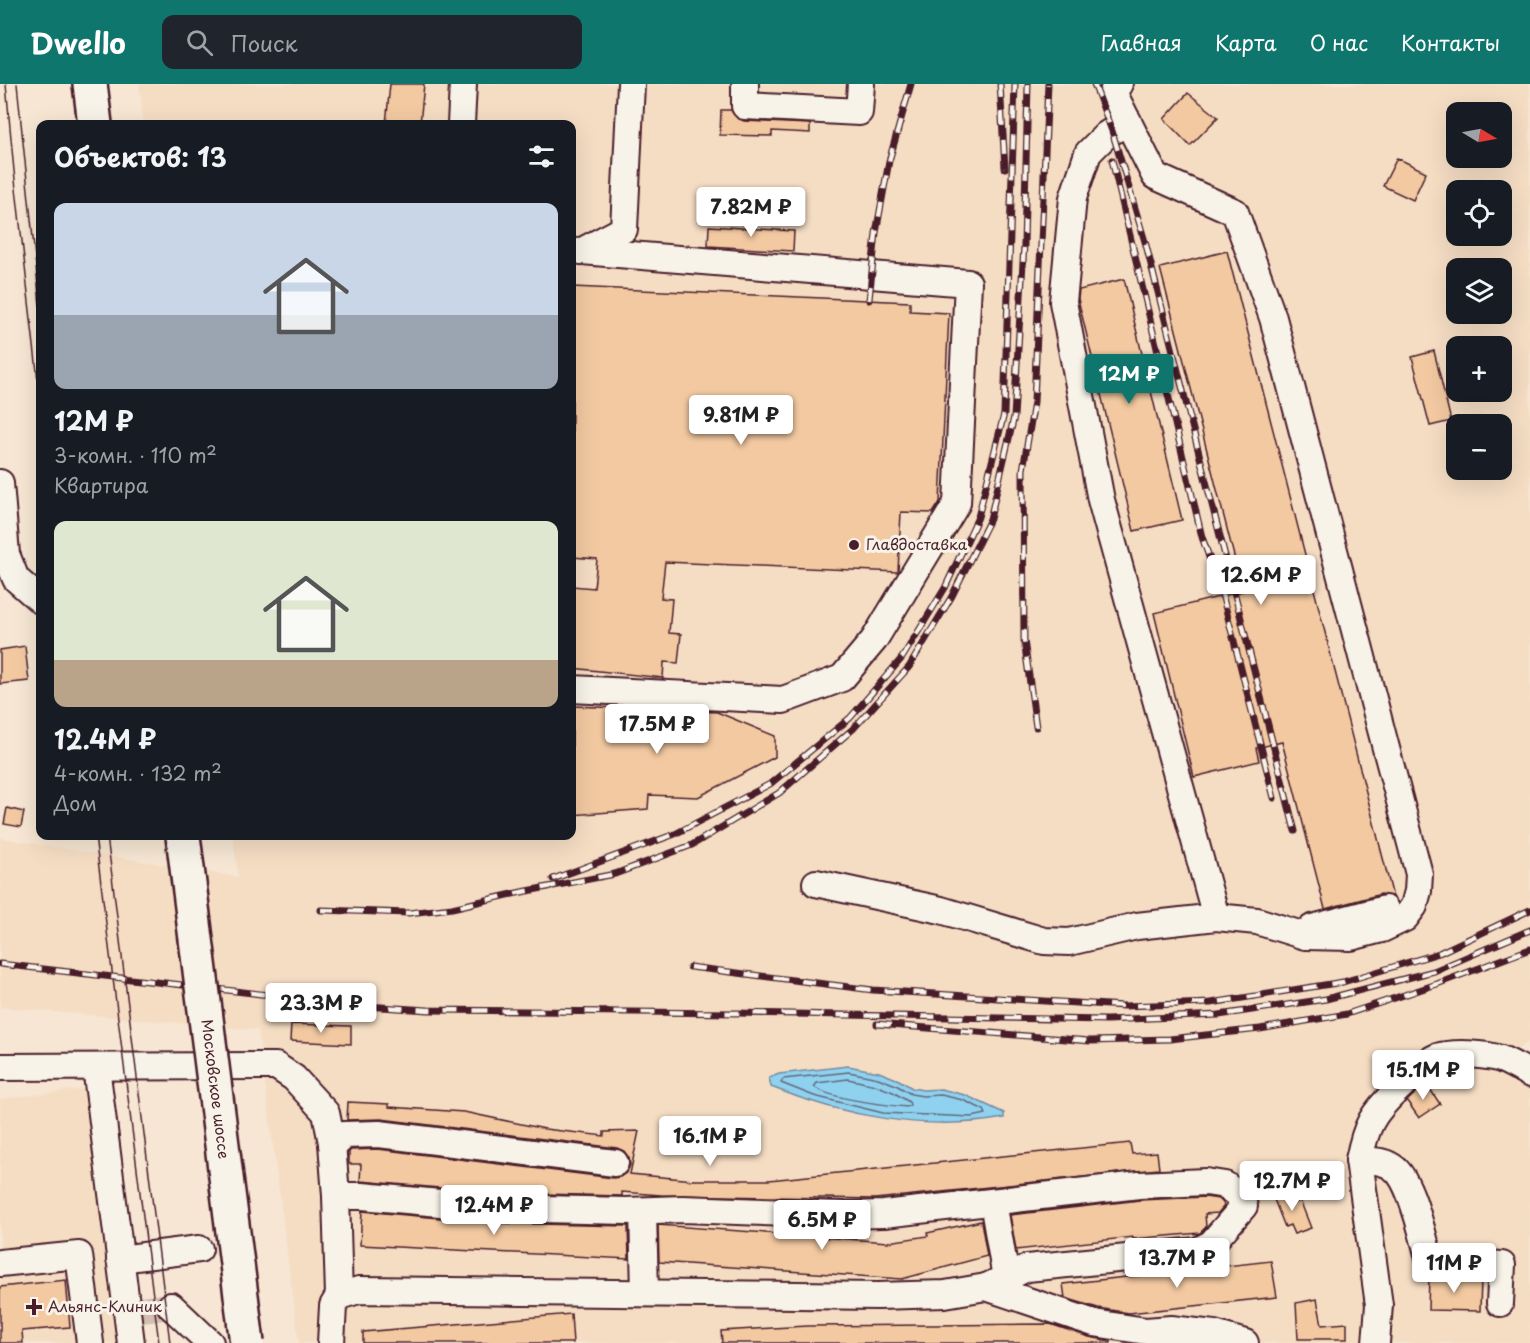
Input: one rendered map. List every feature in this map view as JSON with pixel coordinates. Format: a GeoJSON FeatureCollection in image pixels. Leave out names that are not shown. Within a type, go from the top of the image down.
{"type":"FeatureCollection","features":[{"type":"Feature","properties":{"kind":"main road"},"geometry":{"type":"LineString","coordinates":[[90,84],[94,120]]}},
{"type":"Feature","properties":{"kind":"main road","name":"Московское шоссе"},"geometry":{"type":"LineString","coordinates":[[184,840],[247,1343]]}},
{"type":"Feature","properties":{"kind":"lane"},"geometry":{"type":"LineString","coordinates":[[461,120],[463,84]]}},
{"type":"Feature","properties":{"kind":"lane"},"geometry":{"type":"LineString","coordinates":[[577,254],[624,230],[631,84]]}},
{"type":"Feature","properties":{"kind":"lane"},"geometry":{"type":"LineString","coordinates":[[745,84],[745,106],[859,112],[861,84]]}},
{"type":"Feature","properties":{"kind":"lane"},"geometry":{"type":"LineString","coordinates":[[816,883],[941,910],[1044,941],[1069,942],[1137,926],[1216,916],[1257,921],[1305,936],[1351,937],[1382,929],[1397,922],[1405,918],[1414,906],[1419,874],[1273,318],[1235,212],[1155,176],[1113,92],[1119,84]]}},
{"type":"Feature","properties":{"kind":"lane"},"geometry":{"type":"LineString","coordinates":[[1128,121],[1106,135],[1088,153],[1073,198],[1063,302],[1101,500],[1216,916]]}},
{"type":"Feature","properties":{"kind":"lane"},"geometry":{"type":"LineString","coordinates":[[576,689],[783,700],[842,678],[874,640],[957,503],[968,283],[577,254]]}},
{"type":"Feature","properties":{"kind":"lane"},"geometry":{"type":"LineString","coordinates":[[0,483],[6,570],[36,596]]}},
{"type":"Feature","properties":{"kind":"lane"},"geometry":{"type":"LineString","coordinates":[[1294,933],[1385,909]]}},
{"type":"Feature","properties":{"kind":"lane"},"geometry":{"type":"LineString","coordinates":[[1376,1343],[1379,1305],[1359,1160],[1363,1139],[1377,1109],[1416,1071],[1436,1058],[1455,1053],[1500,1059],[1530,1074]]}},
{"type":"Feature","properties":{"kind":"lane"},"geometry":{"type":"LineString","coordinates":[[0,1067],[276,1066],[294,1078],[326,1113],[332,1143],[339,1296],[333,1306],[331,1343]]}},
{"type":"Feature","properties":{"kind":"lane"},"geometry":{"type":"LineString","coordinates":[[96,1067],[120,1259],[134,1311],[131,1343]]}},
{"type":"Feature","properties":{"kind":"lane"},"geometry":{"type":"LineString","coordinates":[[332,1143],[338,1142],[344,1135],[379,1134],[615,1163]]}},
{"type":"Feature","properties":{"kind":"lane"},"geometry":{"type":"LineString","coordinates":[[1359,1160],[1380,1161],[1394,1167],[1405,1180],[1430,1261],[1502,1265],[1500,1303]]}},
{"type":"Feature","properties":{"kind":"lane"},"geometry":{"type":"LineString","coordinates":[[336,1196],[362,1196],[496,1208],[643,1211],[683,1209],[843,1215],[884,1214],[1139,1185],[1206,1182],[1225,1185],[1237,1194],[1244,1206],[1211,1244],[1197,1251],[1027,1268],[996,1282],[945,1294],[878,1296],[359,1290],[339,1296]]}},
{"type":"Feature","properties":{"kind":"lane"},"geometry":{"type":"LineString","coordinates":[[993,1202],[996,1282]]}},
{"type":"Feature","properties":{"kind":"lane"},"geometry":{"type":"LineString","coordinates":[[643,1211],[645,1293]]}},
{"type":"Feature","properties":{"kind":"lane"},"geometry":{"type":"LineString","coordinates":[[120,1259],[199,1249]]}},
{"type":"Feature","properties":{"kind":"lane"},"geometry":{"type":"LineString","coordinates":[[0,1263],[79,1255],[90,1343]]}},
{"type":"Feature","properties":{"kind":"lane"},"geometry":{"type":"LineString","coordinates":[[996,1282],[1084,1331],[1147,1337],[1171,1329],[1214,1334],[1245,1343]]}},
{"type":"Feature","properties":{"kind":"lane"},"geometry":{"type":"LineString","coordinates":[[171,1306],[210,1343]]}},
{"type":"Feature","properties":{"kind":"shaded area"},"geometry":{"type":"Polygon","coordinates":[[[139,84],[1530,84],[1530,1041],[1510,1054],[1530,1084],[1530,1343],[299,1343],[258,1030],[0,1007],[0,838],[238,877],[233,840],[576,840],[576,120],[144,120],[139,84]]]}},
{"type":"Feature","properties":{"kind":"shaded area"},"geometry":{"type":"Polygon","coordinates":[[[84,1089],[117,1343],[0,1343],[0,1099],[84,1089]]]}},
{"type":"Feature","properties":{"kind":"water"},"geometry":{"type":"Polygon","coordinates":[[[848,1066],[879,1072],[912,1088],[941,1089],[965,1095],[1004,1113],[1004,1118],[945,1123],[885,1119],[798,1097],[771,1087],[769,1078],[779,1074],[848,1066]]]}},
{"type":"Feature","properties":{"kind":"building"},"geometry":{"type":"Polygon","coordinates":[[[390,84],[424,84],[420,120],[386,120],[390,84]]]}},
{"type":"Feature","properties":{"kind":"building"},"geometry":{"type":"Polygon","coordinates":[[[1188,93],[1218,117],[1190,146],[1164,119],[1188,93]]]}},
{"type":"Feature","properties":{"kind":"building"},"geometry":{"type":"Polygon","coordinates":[[[721,110],[731,110],[737,118],[744,121],[810,124],[810,133],[772,131],[772,136],[720,135],[721,110]]]}},
{"type":"Feature","properties":{"kind":"building"},"geometry":{"type":"Polygon","coordinates":[[[1397,158],[1426,172],[1413,200],[1383,186],[1397,158]]]}},
{"type":"Feature","properties":{"kind":"building"},"geometry":{"type":"Polygon","coordinates":[[[709,226],[794,231],[793,251],[708,246],[709,226]]]}},
{"type":"Feature","properties":{"kind":"building"},"geometry":{"type":"Polygon","coordinates":[[[1227,251],[1393,897],[1381,894],[1325,909],[1282,742],[1256,748],[1259,761],[1194,777],[1154,613],[1243,591],[1160,268],[1227,251]]]}},
{"type":"Feature","properties":{"kind":"building"},"geometry":{"type":"Polygon","coordinates":[[[1124,279],[1182,520],[1134,531],[1078,299],[1079,290],[1124,279]]]}},
{"type":"Feature","properties":{"kind":"building"},"geometry":{"type":"Polygon","coordinates":[[[576,287],[910,302],[910,311],[949,313],[940,502],[933,513],[901,512],[898,572],[665,562],[661,598],[672,599],[669,633],[681,634],[678,663],[664,662],[663,678],[576,668],[576,586],[594,588],[597,559],[576,557],[576,287]]]}},
{"type":"Feature","properties":{"kind":"building"},"geometry":{"type":"Polygon","coordinates":[[[1434,351],[1449,414],[1446,414],[1446,422],[1430,426],[1412,357],[1434,351]]]}},
{"type":"Feature","properties":{"kind":"building"},"geometry":{"type":"Polygon","coordinates":[[[25,646],[29,681],[0,684],[0,650],[25,646]]]}},
{"type":"Feature","properties":{"kind":"building"},"geometry":{"type":"Polygon","coordinates":[[[576,706],[717,712],[775,736],[775,757],[698,797],[649,795],[648,809],[576,815],[576,706]]]}},
{"type":"Feature","properties":{"kind":"building"},"geometry":{"type":"Polygon","coordinates":[[[7,808],[24,812],[21,827],[4,824],[7,808]]]}},
{"type":"Feature","properties":{"kind":"building"},"geometry":{"type":"Polygon","coordinates":[[[291,1024],[351,1026],[351,1044],[290,1041],[291,1024]]]}},
{"type":"Feature","properties":{"kind":"building"},"geometry":{"type":"Polygon","coordinates":[[[1426,1083],[1440,1104],[1419,1118],[1407,1101],[1426,1083]]]}},
{"type":"Feature","properties":{"kind":"building"},"geometry":{"type":"Polygon","coordinates":[[[348,1102],[464,1112],[545,1129],[604,1136],[604,1132],[639,1131],[630,1174],[694,1180],[769,1180],[1130,1143],[1132,1154],[1157,1152],[1159,1169],[875,1199],[661,1195],[622,1192],[622,1196],[497,1193],[360,1181],[361,1164],[349,1164],[349,1152],[378,1149],[613,1178],[620,1177],[627,1172],[630,1165],[629,1158],[624,1151],[617,1148],[381,1119],[347,1120],[348,1102]]]}},
{"type":"Feature","properties":{"kind":"building"},"geometry":{"type":"Polygon","coordinates":[[[1291,1190],[1295,1203],[1300,1200],[1311,1228],[1294,1234],[1290,1225],[1285,1227],[1273,1197],[1291,1190]]]}},
{"type":"Feature","properties":{"kind":"building"},"geometry":{"type":"Polygon","coordinates":[[[1205,1197],[1219,1199],[1224,1206],[1218,1213],[1205,1214],[1206,1227],[1200,1233],[1133,1239],[1133,1237],[1016,1250],[1010,1215],[1140,1200],[1205,1197]]]}},
{"type":"Feature","properties":{"kind":"building"},"geometry":{"type":"Polygon","coordinates":[[[362,1211],[495,1223],[628,1226],[629,1259],[360,1245],[362,1211]]]}},
{"type":"Feature","properties":{"kind":"building"},"geometry":{"type":"Polygon","coordinates":[[[981,1221],[987,1256],[902,1279],[659,1262],[658,1225],[888,1242],[928,1236],[927,1233],[981,1221]]]}},
{"type":"Feature","properties":{"kind":"building"},"geometry":{"type":"Polygon","coordinates":[[[1271,1261],[1277,1297],[1129,1313],[1098,1308],[1065,1298],[1063,1284],[1271,1261]]]}},
{"type":"Feature","properties":{"kind":"building"},"geometry":{"type":"Polygon","coordinates":[[[1429,1276],[1481,1279],[1480,1311],[1428,1310],[1429,1276]]]}},
{"type":"Feature","properties":{"kind":"building","name":"Альянс-Клиник"},"geometry":{"type":"Polygon","coordinates":[[[66,1280],[70,1327],[22,1331],[23,1343],[0,1343],[0,1287],[66,1280]]]}},
{"type":"Feature","properties":{"kind":"building"},"geometry":{"type":"Polygon","coordinates":[[[1317,1299],[1322,1325],[1347,1323],[1347,1339],[1298,1339],[1296,1303],[1317,1299]]]}},
{"type":"Feature","properties":{"kind":"building"},"geometry":{"type":"Polygon","coordinates":[[[571,1314],[573,1343],[363,1343],[363,1332],[571,1314]]]}},
{"type":"Feature","properties":{"kind":"building"},"geometry":{"type":"Polygon","coordinates":[[[1050,1324],[1089,1337],[1111,1341],[1111,1343],[722,1343],[721,1331],[807,1326],[1050,1324]]]}},
{"type":"Feature","properties":{"kind":"tunnel"},"geometry":{"type":"LineString","coordinates":[[141,1310],[171,1306]]}},
{"type":"Feature","properties":{"kind":"tram line"},"geometry":{"type":"LineString","coordinates":[[6,84],[36,363]]}},
{"type":"Feature","properties":{"kind":"tram line"},"geometry":{"type":"LineString","coordinates":[[17,84],[36,267]]}},
{"type":"Feature","properties":{"kind":"tram line"},"geometry":{"type":"LineString","coordinates":[[96,840],[159,1343]]}},
{"type":"Feature","properties":{"kind":"tram line"},"geometry":{"type":"LineString","coordinates":[[107,840],[170,1343]]}},
{"type":"Feature","properties":{"kind":"railway"},"geometry":{"type":"LineString","coordinates":[[869,300],[876,233],[889,161],[911,84]]}},
{"type":"Feature","properties":{"kind":"railway"},"geometry":{"type":"LineString","coordinates":[[1000,84],[1005,168]]}},
{"type":"Feature","properties":{"kind":"railway"},"geometry":{"type":"LineString","coordinates":[[553,879],[675,834],[770,784],[850,718],[902,658],[945,588],[978,517],[1004,414],[1015,84]]}},
{"type":"Feature","properties":{"kind":"railway"},"geometry":{"type":"LineString","coordinates":[[321,910],[409,913],[452,908],[615,874],[692,845],[779,793],[854,728],[909,667],[952,596],[990,519],[1014,417],[1024,245],[1028,84]]}},
{"type":"Feature","properties":{"kind":"railway"},"geometry":{"type":"LineString","coordinates":[[1036,727],[1024,640],[1023,470],[1034,402],[1048,84]]}},
{"type":"Feature","properties":{"kind":"railway"},"geometry":{"type":"LineString","coordinates":[[1094,84],[1112,131],[1146,245],[1295,831]]}},
{"type":"Feature","properties":{"kind":"railway"},"geometry":{"type":"LineString","coordinates":[[1112,160],[1202,537],[1222,594],[1274,798]]}},
{"type":"Feature","properties":{"kind":"railway"},"geometry":{"type":"LineString","coordinates":[[690,967],[873,990],[1124,1006],[1211,1003],[1343,982],[1439,953],[1530,910]]}},
{"type":"Feature","properties":{"kind":"railway"},"geometry":{"type":"LineString","coordinates":[[0,964],[365,1006],[428,1010],[1107,1020],[1219,1015],[1326,999],[1434,971],[1530,930]]}},
{"type":"Feature","properties":{"kind":"railway"},"geometry":{"type":"LineString","coordinates":[[877,1024],[1090,1041],[1170,1039],[1260,1029],[1347,1014],[1437,984],[1530,949]]}},
{"type":"Feature","properties":{"kind":"place","name":"Главдоставка"},"geometry":{"type":"Point","coordinates":[854,545]}},
{"type":"Feature","properties":{"kind":"place","name":"Альянс-Клиник"},"geometry":{"type":"Point","coordinates":[34,1307]}}]}
